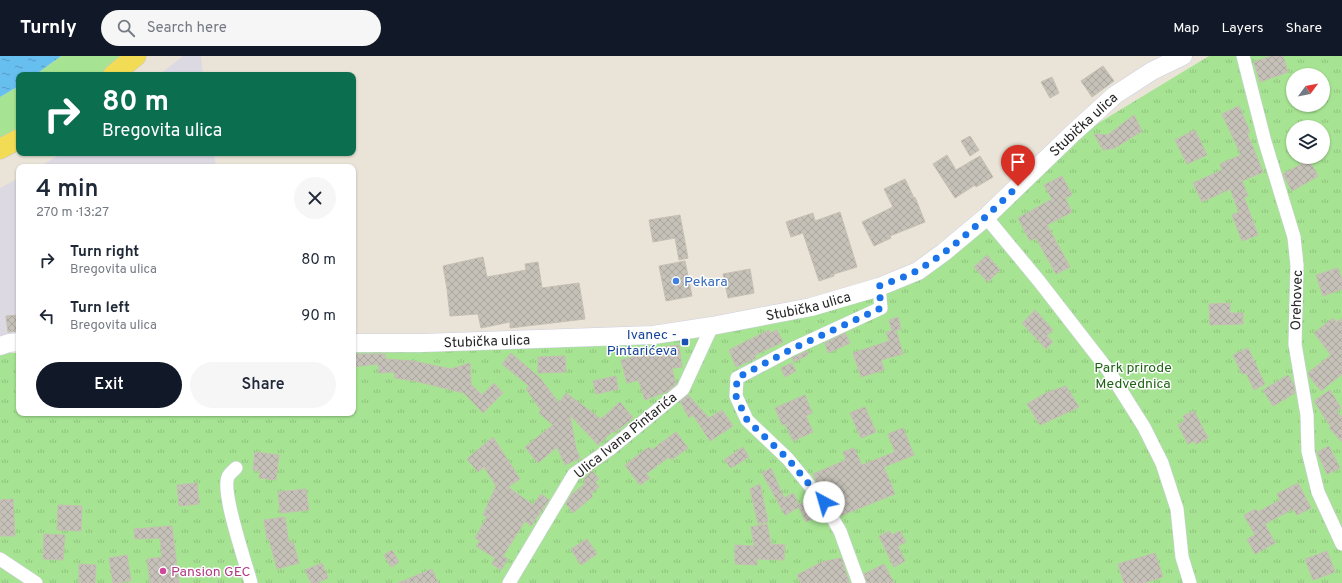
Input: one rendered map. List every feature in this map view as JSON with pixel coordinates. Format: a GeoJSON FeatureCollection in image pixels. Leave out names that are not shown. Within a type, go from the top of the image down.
{"type":"FeatureCollection","features":[{"type":"Feature","properties":{"kind":"main road"},"geometry":{"type":"LineString","coordinates":[[117,72],[136,56]]}},
{"type":"Feature","properties":{"kind":"main road","name":"Stubička ulica"},"geometry":{"type":"LineString","coordinates":[[356,343],[421,343],[653,335],[712,326],[811,307],[879,286],[918,271],[944,252],[986,217],[1073,132],[1115,95],[1152,71],[1183,56]]}},
{"type":"Feature","properties":{"kind":"main road"},"geometry":{"type":"LineString","coordinates":[[0,149],[16,141]]}},
{"type":"Feature","properties":{"kind":"main road"},"geometry":{"type":"LineString","coordinates":[[0,346],[16,342]]}},
{"type":"Feature","properties":{"kind":"street","name":"Orehovec"},"geometry":{"type":"LineString","coordinates":[[1243,56],[1264,142],[1294,237],[1297,264],[1295,344],[1306,408],[1308,451],[1318,492],[1342,544]]}},
{"type":"Feature","properties":{"kind":"street"},"geometry":{"type":"LineString","coordinates":[[986,217],[1039,281],[1108,370],[1144,427],[1162,463],[1177,508],[1182,557],[1190,583]]}},
{"type":"Feature","properties":{"kind":"street"},"geometry":{"type":"LineString","coordinates":[[859,583],[840,530],[824,502],[788,459],[747,420],[736,396],[737,378],[792,349],[881,308],[879,286]]}},
{"type":"Feature","properties":{"kind":"street","name":"Ulica Ivana Pintarića"},"geometry":{"type":"LineString","coordinates":[[509,583],[574,474],[610,449],[683,389],[712,326]]}},
{"type":"Feature","properties":{"kind":"street"},"geometry":{"type":"LineString","coordinates":[[236,468],[228,477],[226,490],[251,583]]}},
{"type":"Feature","properties":{"kind":"street"},"geometry":{"type":"LineString","coordinates":[[0,559],[36,583]]}},
{"type":"Feature","properties":{"kind":"shaded area"},"geometry":{"type":"Polygon","coordinates":[[[183,56],[201,56],[203,72],[163,72],[183,56]]]}},
{"type":"Feature","properties":{"kind":"shaded area"},"geometry":{"type":"Polygon","coordinates":[[[57,156],[214,156],[216,164],[44,164],[57,156]]]}},
{"type":"Feature","properties":{"kind":"shaded area"},"geometry":{"type":"Polygon","coordinates":[[[16,180],[16,336],[0,339],[0,188],[16,180]]]}},
{"type":"Feature","properties":{"kind":"green space"},"geometry":{"type":"Polygon","coordinates":[[[61,56],[124,56],[105,72],[39,72],[61,56]]]}},
{"type":"Feature","properties":{"kind":"green space","name":"Park prirode Medvednica"},"geometry":{"type":"Polygon","coordinates":[[[1209,56],[1342,56],[1342,583],[0,583],[0,355],[16,353],[16,416],[356,416],[356,350],[631,336],[811,307],[924,265],[1082,133],[1209,56]]]}},
{"type":"Feature","properties":{"kind":"green space"},"geometry":{"type":"Polygon","coordinates":[[[16,88],[16,131],[0,141],[0,97],[16,88]]]}},
{"type":"Feature","properties":{"kind":"water"},"geometry":{"type":"Polygon","coordinates":[[[0,56],[61,56],[39,72],[16,72],[16,88],[0,97],[0,56]]]}},
{"type":"Feature","properties":{"kind":"building"},"geometry":{"type":"Polygon","coordinates":[[[1271,56],[1283,56],[1287,68],[1286,73],[1260,82],[1254,62],[1271,56]]]}},
{"type":"Feature","properties":{"kind":"building"},"geometry":{"type":"Polygon","coordinates":[[[1103,66],[1114,81],[1092,97],[1081,81],[1103,66]]]}},
{"type":"Feature","properties":{"kind":"building"},"geometry":{"type":"Polygon","coordinates":[[[1052,77],[1059,93],[1050,98],[1041,82],[1052,77]]]}},
{"type":"Feature","properties":{"kind":"building"},"geometry":{"type":"Polygon","coordinates":[[[1239,106],[1250,132],[1247,133],[1263,172],[1242,181],[1248,196],[1244,197],[1258,235],[1242,241],[1232,215],[1239,212],[1230,189],[1202,202],[1193,183],[1222,170],[1220,164],[1241,155],[1222,114],[1239,106]]]}},
{"type":"Feature","properties":{"kind":"building"},"geometry":{"type":"Polygon","coordinates":[[[1134,115],[1142,131],[1115,148],[1103,150],[1094,134],[1108,135],[1134,115]]]}},
{"type":"Feature","properties":{"kind":"building"},"geometry":{"type":"Polygon","coordinates":[[[1195,130],[1207,155],[1187,164],[1175,140],[1195,130]]]}},
{"type":"Feature","properties":{"kind":"building"},"geometry":{"type":"Polygon","coordinates":[[[970,136],[979,150],[970,156],[961,141],[970,136]]]}},
{"type":"Feature","properties":{"kind":"building"},"geometry":{"type":"Polygon","coordinates":[[[947,155],[956,170],[980,156],[993,177],[976,187],[975,185],[955,198],[933,164],[947,155]]]}},
{"type":"Feature","properties":{"kind":"building"},"geometry":{"type":"Polygon","coordinates":[[[1302,164],[1311,164],[1318,176],[1292,191],[1283,174],[1302,164]]]}},
{"type":"Feature","properties":{"kind":"building"},"geometry":{"type":"Polygon","coordinates":[[[1062,176],[1072,195],[1065,198],[1072,212],[1047,225],[1070,267],[1056,274],[1036,238],[1030,241],[1018,218],[1052,199],[1044,185],[1062,176]]]}},
{"type":"Feature","properties":{"kind":"building"},"geometry":{"type":"Polygon","coordinates":[[[905,179],[914,198],[915,197],[925,222],[890,236],[891,238],[874,246],[862,222],[893,207],[884,189],[905,179]]]}},
{"type":"Feature","properties":{"kind":"building"},"geometry":{"type":"Polygon","coordinates":[[[840,212],[857,267],[834,274],[834,276],[819,281],[803,233],[791,237],[786,222],[813,213],[815,221],[840,212]]]}},
{"type":"Feature","properties":{"kind":"building"},"geometry":{"type":"Polygon","coordinates":[[[680,215],[688,258],[679,260],[675,238],[653,242],[649,220],[680,215]]]}},
{"type":"Feature","properties":{"kind":"building"},"geometry":{"type":"Polygon","coordinates":[[[987,255],[1000,270],[988,282],[974,267],[987,255]]]}},
{"type":"Feature","properties":{"kind":"building"},"geometry":{"type":"Polygon","coordinates":[[[483,257],[487,277],[526,270],[525,264],[538,262],[542,288],[579,283],[585,319],[510,328],[510,322],[481,328],[478,314],[450,316],[443,266],[483,257]]]}},
{"type":"Feature","properties":{"kind":"building","name":"Pekara"},"geometry":{"type":"Polygon","coordinates":[[[685,261],[692,296],[666,301],[659,266],[685,261]]]}},
{"type":"Feature","properties":{"kind":"building"},"geometry":{"type":"Polygon","coordinates":[[[1338,268],[1342,280],[1342,289],[1323,296],[1316,275],[1338,268]]]}},
{"type":"Feature","properties":{"kind":"building"},"geometry":{"type":"Polygon","coordinates":[[[750,269],[754,293],[728,298],[723,274],[750,269]]]}},
{"type":"Feature","properties":{"kind":"building"},"geometry":{"type":"Polygon","coordinates":[[[1230,303],[1230,313],[1243,313],[1243,324],[1210,325],[1209,304],[1230,303]]]}},
{"type":"Feature","properties":{"kind":"building"},"geometry":{"type":"Polygon","coordinates":[[[1035,310],[1053,330],[1047,336],[1053,342],[1046,349],[1022,323],[1035,310]]]}},
{"type":"Feature","properties":{"kind":"building"},"geometry":{"type":"Polygon","coordinates":[[[16,315],[16,331],[8,332],[6,316],[16,315]]]}},
{"type":"Feature","properties":{"kind":"building"},"geometry":{"type":"Polygon","coordinates":[[[898,317],[901,329],[896,330],[903,354],[881,360],[884,370],[861,377],[853,353],[889,341],[886,332],[892,331],[889,320],[898,317]]]}},
{"type":"Feature","properties":{"kind":"building"},"geometry":{"type":"Polygon","coordinates":[[[1333,318],[1337,322],[1342,318],[1342,374],[1321,391],[1308,373],[1331,355],[1314,333],[1333,318]]]}},
{"type":"Feature","properties":{"kind":"building"},"geometry":{"type":"Polygon","coordinates":[[[769,330],[770,333],[777,330],[783,342],[755,355],[756,358],[736,367],[729,350],[769,330]]]}},
{"type":"Feature","properties":{"kind":"building"},"geometry":{"type":"Polygon","coordinates":[[[845,333],[850,343],[828,353],[825,343],[845,333]]]}},
{"type":"Feature","properties":{"kind":"building"},"geometry":{"type":"Polygon","coordinates":[[[679,345],[682,367],[672,368],[676,384],[668,391],[645,400],[638,380],[627,383],[621,360],[662,350],[662,347],[679,345]]]}},
{"type":"Feature","properties":{"kind":"building"},"geometry":{"type":"Polygon","coordinates":[[[1248,348],[1265,384],[1254,390],[1246,373],[1242,374],[1233,355],[1248,348]]]}},
{"type":"Feature","properties":{"kind":"building"},"geometry":{"type":"Polygon","coordinates":[[[807,351],[808,355],[794,362],[792,358],[807,351]]]}},
{"type":"Feature","properties":{"kind":"building"},"geometry":{"type":"Polygon","coordinates":[[[511,353],[540,378],[559,403],[566,393],[601,419],[620,402],[633,418],[614,433],[613,431],[598,445],[570,415],[576,448],[580,458],[565,465],[557,447],[538,463],[525,447],[553,425],[539,413],[541,410],[526,389],[529,386],[502,364],[511,353]]]}},
{"type":"Feature","properties":{"kind":"building"},"geometry":{"type":"Polygon","coordinates":[[[356,354],[385,354],[386,359],[413,361],[451,369],[470,363],[471,384],[482,395],[494,383],[503,393],[483,413],[464,393],[415,381],[395,378],[394,372],[379,373],[378,364],[356,367],[356,354]]]}},
{"type":"Feature","properties":{"kind":"building"},"geometry":{"type":"Polygon","coordinates":[[[565,356],[566,372],[538,373],[538,357],[565,356]]]}},
{"type":"Feature","properties":{"kind":"building"},"geometry":{"type":"Polygon","coordinates":[[[792,363],[796,371],[785,377],[781,368],[792,363]]]}},
{"type":"Feature","properties":{"kind":"building"},"geometry":{"type":"Polygon","coordinates":[[[1288,375],[1294,385],[1295,393],[1273,406],[1263,390],[1288,375]]]}},
{"type":"Feature","properties":{"kind":"building"},"geometry":{"type":"Polygon","coordinates":[[[616,376],[618,389],[596,394],[593,381],[616,376]]]}},
{"type":"Feature","properties":{"kind":"building"},"geometry":{"type":"Polygon","coordinates":[[[1066,386],[1079,407],[1040,425],[1027,404],[1046,393],[1066,386]]]}},
{"type":"Feature","properties":{"kind":"building"},"geometry":{"type":"Polygon","coordinates":[[[1330,390],[1341,408],[1336,411],[1342,417],[1342,442],[1329,428],[1331,427],[1314,401],[1330,390]]]}},
{"type":"Feature","properties":{"kind":"building"},"geometry":{"type":"Polygon","coordinates":[[[688,395],[709,418],[722,410],[733,426],[710,441],[693,415],[689,418],[681,403],[681,401],[688,395]]]}},
{"type":"Feature","properties":{"kind":"building"},"geometry":{"type":"Polygon","coordinates":[[[805,395],[812,413],[806,416],[813,432],[793,441],[785,424],[782,425],[775,408],[805,395]]]}},
{"type":"Feature","properties":{"kind":"building"},"geometry":{"type":"Polygon","coordinates":[[[865,407],[876,432],[861,438],[850,413],[865,407]]]}},
{"type":"Feature","properties":{"kind":"building"},"geometry":{"type":"Polygon","coordinates":[[[1194,411],[1208,438],[1196,444],[1194,441],[1188,444],[1178,425],[1185,421],[1183,416],[1194,411]]]}},
{"type":"Feature","properties":{"kind":"building"},"geometry":{"type":"Polygon","coordinates":[[[903,428],[914,455],[884,467],[895,494],[840,516],[830,498],[817,482],[813,474],[846,460],[843,452],[854,448],[862,465],[895,452],[888,434],[903,428]]]}},
{"type":"Feature","properties":{"kind":"building"},"geometry":{"type":"Polygon","coordinates":[[[676,432],[688,448],[671,460],[669,457],[646,474],[650,478],[640,485],[625,465],[649,447],[652,450],[657,446],[659,450],[658,445],[676,432]]]}},
{"type":"Feature","properties":{"kind":"building"},"geometry":{"type":"Polygon","coordinates":[[[493,437],[520,479],[508,487],[533,505],[541,494],[549,500],[531,526],[525,521],[503,556],[508,559],[501,570],[492,564],[495,558],[476,546],[480,541],[475,538],[487,517],[483,515],[496,486],[484,467],[478,472],[467,459],[493,437]]]}},
{"type":"Feature","properties":{"kind":"building"},"geometry":{"type":"Polygon","coordinates":[[[1329,446],[1340,468],[1327,474],[1317,452],[1329,446]]]}},
{"type":"Feature","properties":{"kind":"building"},"geometry":{"type":"Polygon","coordinates":[[[743,447],[749,457],[731,468],[724,460],[743,447]]]}},
{"type":"Feature","properties":{"kind":"building"},"geometry":{"type":"Polygon","coordinates":[[[255,452],[279,455],[276,480],[259,478],[260,471],[253,470],[255,452]]]}},
{"type":"Feature","properties":{"kind":"building"},"geometry":{"type":"Polygon","coordinates":[[[771,468],[784,498],[793,493],[799,505],[810,499],[821,515],[806,522],[799,507],[785,515],[762,473],[771,468]]]}},
{"type":"Feature","properties":{"kind":"building"},"geometry":{"type":"Polygon","coordinates":[[[592,471],[599,479],[595,482],[599,487],[591,494],[593,496],[573,513],[566,504],[571,495],[585,484],[584,479],[592,471]]]}},
{"type":"Feature","properties":{"kind":"building"},"geometry":{"type":"Polygon","coordinates":[[[197,483],[199,504],[179,506],[177,485],[197,483]]]}},
{"type":"Feature","properties":{"kind":"building"},"geometry":{"type":"Polygon","coordinates":[[[1298,483],[1311,508],[1297,515],[1293,509],[1265,524],[1275,543],[1255,554],[1247,539],[1255,535],[1244,515],[1256,509],[1258,512],[1280,500],[1277,494],[1298,483]]]}},
{"type":"Feature","properties":{"kind":"building"},"geometry":{"type":"Polygon","coordinates":[[[760,484],[768,522],[758,524],[750,489],[760,484]]]}},
{"type":"Feature","properties":{"kind":"building"},"geometry":{"type":"Polygon","coordinates":[[[306,489],[309,510],[280,513],[278,492],[306,489]]]}},
{"type":"Feature","properties":{"kind":"building"},"geometry":{"type":"Polygon","coordinates":[[[13,499],[15,536],[0,536],[0,500],[13,499]]]}},
{"type":"Feature","properties":{"kind":"building"},"geometry":{"type":"Polygon","coordinates":[[[58,505],[82,506],[81,531],[57,530],[58,505]]]}},
{"type":"Feature","properties":{"kind":"building"},"geometry":{"type":"Polygon","coordinates":[[[285,517],[289,543],[293,542],[299,563],[277,569],[269,539],[267,539],[264,520],[285,517]]]}},
{"type":"Feature","properties":{"kind":"building"},"geometry":{"type":"Polygon","coordinates":[[[767,524],[771,544],[785,545],[784,560],[757,559],[757,565],[735,564],[735,545],[754,546],[751,527],[767,524]]]}},
{"type":"Feature","properties":{"kind":"building"},"geometry":{"type":"Polygon","coordinates":[[[172,526],[179,583],[150,583],[147,559],[162,557],[160,538],[135,539],[134,529],[172,526]]]}},
{"type":"Feature","properties":{"kind":"building"},"geometry":{"type":"Polygon","coordinates":[[[890,531],[892,535],[900,531],[906,542],[898,546],[905,561],[894,567],[879,536],[890,531]]]}},
{"type":"Feature","properties":{"kind":"building"},"geometry":{"type":"Polygon","coordinates":[[[44,534],[65,535],[63,560],[43,559],[44,534]]]}},
{"type":"Feature","properties":{"kind":"building"},"geometry":{"type":"Polygon","coordinates":[[[587,539],[597,554],[581,565],[571,549],[587,539]]]}},
{"type":"Feature","properties":{"kind":"building"},"geometry":{"type":"Polygon","coordinates":[[[392,550],[399,562],[391,567],[384,555],[392,550]]]}},
{"type":"Feature","properties":{"kind":"building"},"geometry":{"type":"Polygon","coordinates":[[[1327,551],[1335,572],[1313,580],[1305,559],[1327,551]]]}},
{"type":"Feature","properties":{"kind":"building"},"geometry":{"type":"Polygon","coordinates":[[[1155,553],[1163,577],[1144,583],[1124,583],[1118,564],[1155,553]]]}},
{"type":"Feature","properties":{"kind":"building"},"geometry":{"type":"Polygon","coordinates":[[[127,555],[131,581],[113,583],[109,558],[127,555]]]}},
{"type":"Feature","properties":{"kind":"building"},"geometry":{"type":"Polygon","coordinates":[[[841,558],[850,583],[801,583],[797,575],[822,562],[841,558]]]}},
{"type":"Feature","properties":{"kind":"building"},"geometry":{"type":"Polygon","coordinates":[[[322,563],[328,578],[316,583],[311,583],[305,570],[322,563]]]}},
{"type":"Feature","properties":{"kind":"building"},"geometry":{"type":"Polygon","coordinates":[[[79,564],[96,565],[95,583],[79,583],[79,564]]]}},
{"type":"Feature","properties":{"kind":"building"},"geometry":{"type":"Polygon","coordinates":[[[884,564],[894,583],[867,583],[864,574],[884,564]]]}},
{"type":"Feature","properties":{"kind":"building"},"geometry":{"type":"Polygon","coordinates":[[[432,569],[438,583],[398,583],[432,569]]]}},
{"type":"Feature","properties":{"kind":"place","name":"Pekara"},"geometry":{"type":"Point","coordinates":[676,281]}},
{"type":"Feature","properties":{"kind":"place","name":"Ivanec - Pintarićeva"},"geometry":{"type":"Point","coordinates":[685,342]}},
{"type":"Feature","properties":{"kind":"place","name":"Pansion GEC"},"geometry":{"type":"Point","coordinates":[163,571]}},
{"type":"Feature","properties":{"kind":"route"},"geometry":{"type":"LineString","coordinates":[[824,502],[788,459],[747,420],[736,396],[737,378],[792,349],[881,308],[879,286],[918,271],[944,252],[986,217],[1018,186]]}}]}
